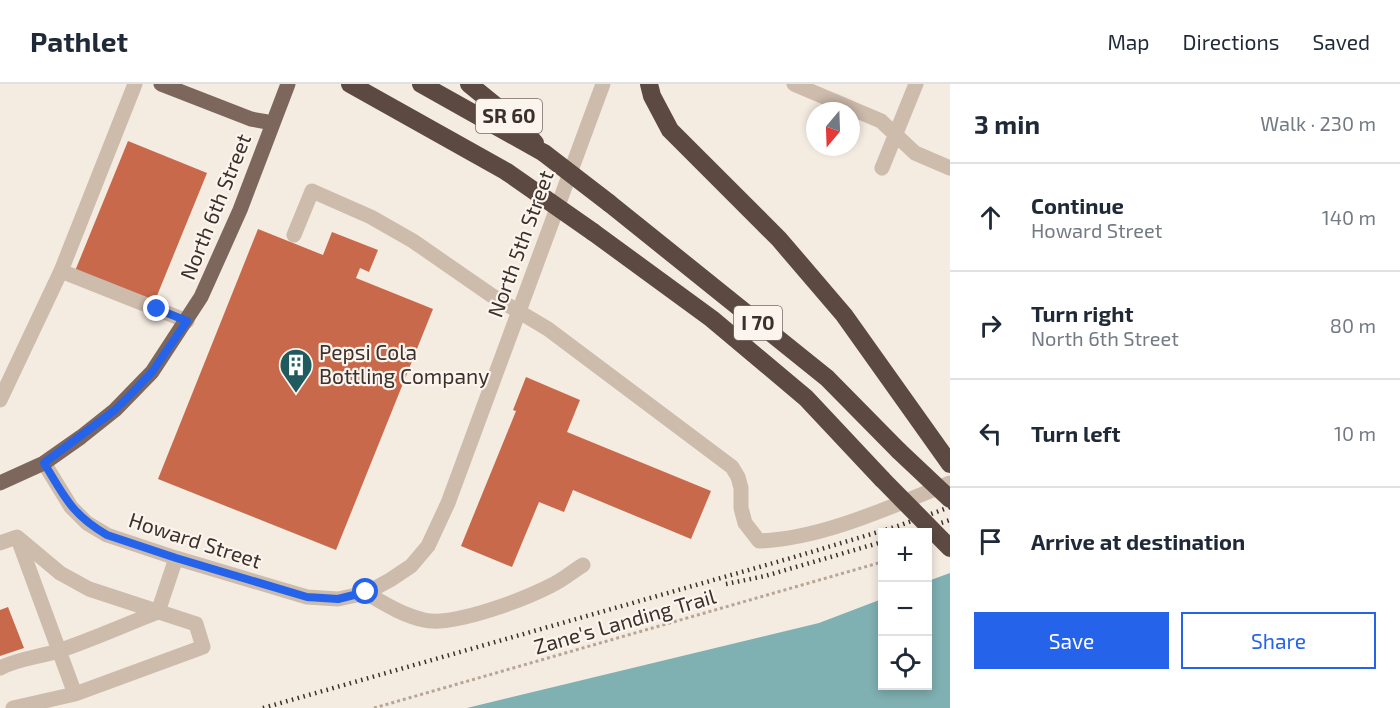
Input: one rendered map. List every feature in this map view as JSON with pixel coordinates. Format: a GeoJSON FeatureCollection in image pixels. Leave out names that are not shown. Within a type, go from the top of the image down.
{"type":"FeatureCollection","features":[{"type":"Feature","properties":{"kind":"highway","name":"I 70"},"geometry":{"type":"LineString","coordinates":[[350,84],[507,172],[712,319],[806,398],[950,548]]}},
{"type":"Feature","properties":{"kind":"highway","name":"I 70"},"geometry":{"type":"LineString","coordinates":[[421,84],[544,153],[827,378],[950,499]]}},
{"type":"Feature","properties":{"kind":"highway","name":"SR 60"},"geometry":{"type":"LineString","coordinates":[[469,84],[518,123],[544,153]]}},
{"type":"Feature","properties":{"kind":"highway"},"geometry":{"type":"LineString","coordinates":[[649,84],[652,96],[670,130],[779,239],[830,298],[950,464]]}},
{"type":"Feature","properties":{"kind":"main road"},"geometry":{"type":"LineString","coordinates":[[161,84],[251,119],[273,123]]}},
{"type":"Feature","properties":{"kind":"main road","name":"North 6th Street"},"geometry":{"type":"LineString","coordinates":[[0,483],[44,463],[115,410],[152,372],[201,297],[240,210],[288,84]]}},
{"type":"Feature","properties":{"kind":"street"},"geometry":{"type":"LineString","coordinates":[[0,400],[61,271],[135,84]]}},
{"type":"Feature","properties":{"kind":"street","name":"North 5th Street"},"geometry":{"type":"LineString","coordinates":[[366,592],[411,566],[428,546],[448,503],[603,84]]}},
{"type":"Feature","properties":{"kind":"street"},"geometry":{"type":"LineString","coordinates":[[794,84],[881,121],[915,153],[950,168]]}},
{"type":"Feature","properties":{"kind":"street"},"geometry":{"type":"LineString","coordinates":[[882,168],[916,84]]}},
{"type":"Feature","properties":{"kind":"street"},"geometry":{"type":"LineString","coordinates":[[294,235],[312,191],[371,217],[413,241],[518,312],[548,329],[732,466],[741,488],[741,508],[745,522],[759,541],[782,540],[857,519],[950,483]]}},
{"type":"Feature","properties":{"kind":"street"},"geometry":{"type":"LineString","coordinates":[[61,271],[187,321]]}},
{"type":"Feature","properties":{"kind":"street","name":"Howard Street"},"geometry":{"type":"LineString","coordinates":[[44,463],[71,507],[87,524],[107,535],[307,597],[338,599],[366,592]]}},
{"type":"Feature","properties":{"kind":"street"},"geometry":{"type":"LineString","coordinates":[[0,543],[17,537]]}},
{"type":"Feature","properties":{"kind":"street"},"geometry":{"type":"LineString","coordinates":[[13,708],[75,694],[203,647],[196,624],[89,589],[60,573],[17,537]]}},
{"type":"Feature","properties":{"kind":"street"},"geometry":{"type":"LineString","coordinates":[[17,537],[75,694]]}},
{"type":"Feature","properties":{"kind":"street"},"geometry":{"type":"LineString","coordinates":[[158,612],[176,558]]}},
{"type":"Feature","properties":{"kind":"street"},"geometry":{"type":"LineString","coordinates":[[366,592],[397,612],[426,621],[450,621],[499,607],[552,585],[583,565]]}},
{"type":"Feature","properties":{"kind":"street"},"geometry":{"type":"LineString","coordinates":[[0,668],[11,662],[59,651],[158,612]]}},
{"type":"Feature","properties":{"kind":"path","name":"Zane's Landing Trail"},"geometry":{"type":"LineString","coordinates":[[374,708],[878,563]]}},
{"type":"Feature","properties":{"kind":"water"},"geometry":{"type":"Polygon","coordinates":[[[950,573],[950,708],[467,708],[819,623],[878,601],[878,690],[932,690],[932,580],[950,573]]]}},
{"type":"Feature","properties":{"kind":"building"},"geometry":{"type":"Polygon","coordinates":[[[128,141],[207,173],[154,303],[75,271],[128,141]]]}},
{"type":"Feature","properties":{"kind":"building","name":"Pepsi Cola Bottling Company"},"geometry":{"type":"Polygon","coordinates":[[[258,229],[323,255],[332,232],[378,250],[369,272],[360,268],[356,278],[433,309],[336,550],[158,479],[258,229]]]}},
{"type":"Feature","properties":{"kind":"building"},"geometry":{"type":"Polygon","coordinates":[[[526,377],[580,400],[567,432],[711,491],[691,539],[573,490],[564,512],[539,502],[512,567],[461,546],[516,411],[513,410],[526,377]]]}},
{"type":"Feature","properties":{"kind":"building"},"geometry":{"type":"Polygon","coordinates":[[[8,607],[24,648],[0,656],[0,610],[8,607]]]}},
{"type":"Feature","properties":{"kind":"railway"},"geometry":{"type":"LineString","coordinates":[[263,708],[791,558],[895,527],[950,507]]}},
{"type":"Feature","properties":{"kind":"railway"},"geometry":{"type":"LineString","coordinates":[[925,528],[950,520]]}},
{"type":"Feature","properties":{"kind":"railway"},"geometry":{"type":"LineString","coordinates":[[726,584],[765,576],[878,543]]}},
{"type":"Feature","properties":{"kind":"place","name":"Pepsi Cola Bottling Company"},"geometry":{"type":"Point","coordinates":[296,394]}},
{"type":"Feature","properties":{"kind":"route"},"geometry":{"type":"LineString","coordinates":[[157,309],[187,321],[152,372],[115,410],[44,463],[71,507],[87,524],[107,535],[273,588],[307,597],[338,599],[366,592]]}}]}
